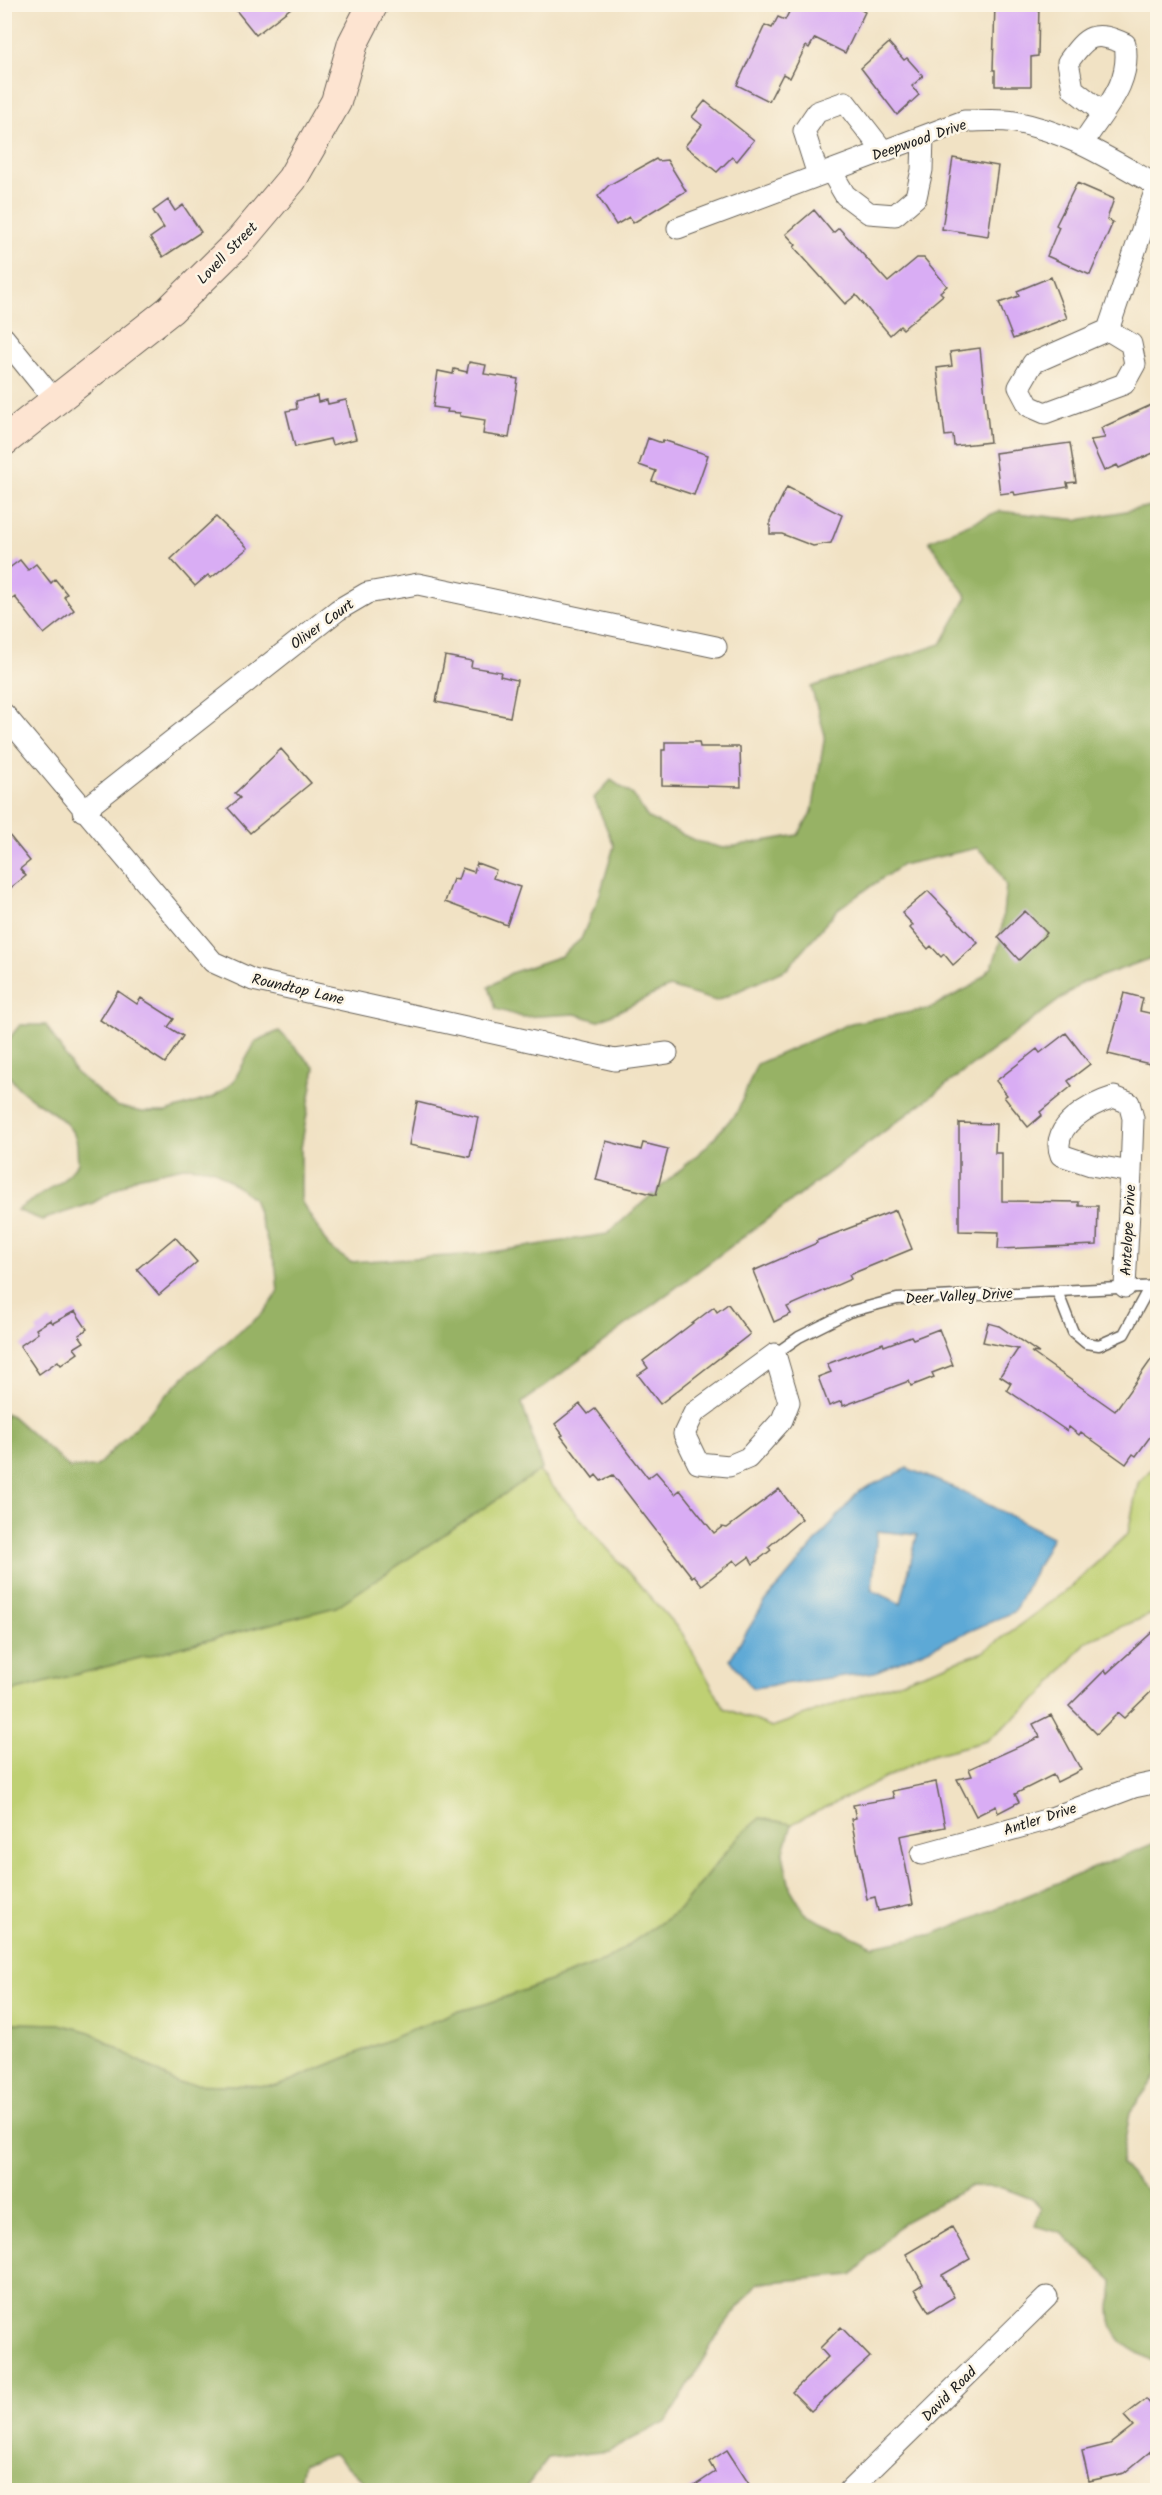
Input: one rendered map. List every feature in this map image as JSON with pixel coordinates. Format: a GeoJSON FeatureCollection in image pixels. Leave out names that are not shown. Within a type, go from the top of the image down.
{"type":"FeatureCollection","features":[{"type":"Feature","properties":{"kind":"street","name":"Lovell Street"},"geometry":{"type":"LineString","coordinates":[[4,441],[170,310],[240,241],[292,179],[336,102],[353,43],[373,4]]}},
{"type":"Feature","properties":{"kind":"street"},"geometry":{"type":"LineString","coordinates":[[884,152],[845,102],[817,112],[804,131],[825,173],[845,195],[869,213],[895,215],[915,197],[922,170],[923,137]]}},
{"type":"Feature","properties":{"kind":"street"},"geometry":{"type":"LineString","coordinates":[[1083,143],[1102,112]]}},
{"type":"Feature","properties":{"kind":"street","name":"Deepwood Drive"},"geometry":{"type":"LineString","coordinates":[[678,228],[964,121],[1013,122],[1083,143],[1157,186]]}},
{"type":"Feature","properties":{"kind":"street"},"geometry":{"type":"LineString","coordinates":[[1108,330],[1131,344],[1136,364],[1124,384],[1045,413],[1029,406],[1019,387],[1033,363],[1108,330],[1157,186]]}},
{"type":"Feature","properties":{"kind":"street"},"geometry":{"type":"LineString","coordinates":[[4,338],[55,401]]}},
{"type":"Feature","properties":{"kind":"street","name":"Oliver Court"},"geometry":{"type":"LineString","coordinates":[[83,811],[338,610],[367,593],[418,584],[716,647]]}},
{"type":"Feature","properties":{"kind":"street","name":"Roundtop Lane"},"geometry":{"type":"LineString","coordinates":[[4,714],[83,811],[213,962],[253,980],[615,1060],[667,1053]]}},
{"type":"Feature","properties":{"kind":"street","name":"Antelope Drive"},"geometry":{"type":"LineString","coordinates":[[1125,1287],[1131,1172]]}},
{"type":"Feature","properties":{"kind":"street","name":"Deer Valley Drive"},"geometry":{"type":"LineString","coordinates":[[775,1354],[789,1402],[782,1420],[748,1458],[729,1466],[698,1463],[684,1434],[693,1413],[775,1354]]}},
{"type":"Feature","properties":{"kind":"street","name":"Antler Drive"},"geometry":{"type":"LineString","coordinates":[[922,1854],[1046,1820],[1134,1787],[1158,1782]]}},
{"type":"Feature","properties":{"kind":"street","name":"David Road"},"geometry":{"type":"LineString","coordinates":[[850,2490],[1047,2297]]}},
{"type":"Feature","properties":{"kind":"lane","name":"Deer Valley Drive"},"geometry":{"type":"LineString","coordinates":[[775,1354],[799,1337],[849,1312],[897,1299],[1154,1286]]}},
{"type":"Feature","properties":{"kind":"lane"},"geometry":{"type":"LineString","coordinates":[[1057,1291],[1073,1332],[1086,1343],[1100,1345],[1124,1334],[1154,1286]]}},
{"type":"Feature","properties":{"kind":"green space"},"geometry":{"type":"Polygon","coordinates":[[[1157,505],[1157,956],[1082,983],[522,1403],[542,1469],[336,1607],[5,1693],[5,1413],[12,1416],[70,1468],[96,1467],[185,1376],[263,1313],[278,1293],[276,1268],[253,1198],[213,1169],[188,1166],[137,1177],[93,1203],[42,1220],[17,1210],[61,1182],[78,1163],[76,1139],[68,1126],[58,1116],[21,1091],[12,1080],[6,1066],[6,1045],[20,1025],[46,1025],[75,1072],[116,1106],[141,1112],[166,1112],[214,1097],[233,1082],[256,1041],[279,1031],[315,1068],[301,1148],[301,1201],[329,1247],[350,1262],[480,1254],[607,1234],[705,1148],[737,1112],[757,1064],[851,1023],[928,1009],[974,985],[992,967],[1000,943],[1006,886],[995,864],[977,848],[902,865],[838,909],[787,969],[716,1001],[669,987],[598,1021],[575,1014],[522,1017],[496,1009],[489,987],[511,973],[561,956],[581,939],[600,894],[614,846],[594,798],[611,780],[633,795],[648,818],[696,841],[723,848],[798,835],[812,812],[825,735],[811,687],[941,644],[967,597],[929,541],[999,511],[1079,520],[1157,505]]]}},
{"type":"Feature","properties":{"kind":"green space"},"geometry":{"type":"Polygon","coordinates":[[[1157,1463],[1157,1612],[1087,1641],[1041,1696],[986,1741],[932,1755],[792,1824],[760,1818],[738,1837],[679,1910],[605,1961],[486,2004],[455,2012],[278,2086],[178,2084],[90,2032],[59,2024],[5,2023],[4,1693],[321,1610],[538,1470],[682,1633],[724,1708],[772,1727],[983,1652],[1071,1587],[1128,1533],[1138,1483],[1157,1463]]]}},
{"type":"Feature","properties":{"kind":"green space"},"geometry":{"type":"Polygon","coordinates":[[[760,1818],[792,1824],[783,1854],[790,1888],[806,1915],[873,1946],[934,1934],[1157,1842],[1157,2075],[1130,2112],[1121,2164],[1157,2201],[1157,2363],[1131,2349],[1118,2338],[1111,2321],[1110,2310],[1113,2281],[1061,2233],[1035,2226],[1041,2209],[1032,2199],[1003,2188],[971,2186],[904,2222],[852,2275],[758,2283],[718,2334],[667,2421],[609,2451],[548,2458],[524,2490],[373,2490],[334,2454],[303,2464],[297,2490],[5,2490],[5,2023],[59,2024],[90,2032],[178,2084],[278,2086],[455,2012],[486,2004],[605,1961],[679,1910],[738,1837],[760,1818]]]}},
{"type":"Feature","properties":{"kind":"water"},"geometry":{"type":"Polygon","coordinates":[[[907,1468],[957,1489],[1052,1537],[1014,1612],[875,1672],[752,1688],[730,1659],[765,1602],[859,1491],[907,1468]],[[877,1531],[872,1590],[901,1604],[917,1535],[877,1531]]]}},
{"type":"Feature","properties":{"kind":"building"},"geometry":{"type":"Polygon","coordinates":[[[231,4],[296,4],[256,35],[231,4]]]}},
{"type":"Feature","properties":{"kind":"building"},"geometry":{"type":"Polygon","coordinates":[[[793,4],[851,4],[865,12],[845,53],[815,38],[809,48],[806,46],[790,78],[783,74],[769,101],[737,85],[765,25],[772,28],[778,17],[785,20],[793,4]]]}},
{"type":"Feature","properties":{"kind":"building"},"geometry":{"type":"Polygon","coordinates":[[[995,4],[1039,4],[1038,56],[1031,57],[1031,86],[995,86],[995,70],[993,70],[995,4]]]}},
{"type":"Feature","properties":{"kind":"building"},"geometry":{"type":"Polygon","coordinates":[[[889,43],[923,76],[912,86],[919,95],[897,115],[861,68],[889,43]]]}},
{"type":"Feature","properties":{"kind":"building"},"geometry":{"type":"Polygon","coordinates":[[[705,101],[754,140],[737,161],[732,157],[717,172],[685,146],[702,125],[692,117],[705,101]]]}},
{"type":"Feature","properties":{"kind":"building"},"geometry":{"type":"Polygon","coordinates":[[[953,158],[998,166],[988,236],[942,229],[953,158]]]}},
{"type":"Feature","properties":{"kind":"building"},"geometry":{"type":"Polygon","coordinates":[[[656,159],[658,161],[667,160],[686,191],[633,223],[629,217],[616,225],[598,196],[609,185],[656,159]]]}},
{"type":"Feature","properties":{"kind":"building"},"geometry":{"type":"Polygon","coordinates":[[[1077,183],[1114,199],[1107,219],[1113,222],[1090,275],[1047,256],[1059,227],[1056,225],[1077,183]]]}},
{"type":"Feature","properties":{"kind":"building"},"geometry":{"type":"Polygon","coordinates":[[[168,200],[175,211],[183,205],[201,232],[163,257],[150,238],[164,228],[153,211],[168,200]]]}},
{"type":"Feature","properties":{"kind":"building"},"geometry":{"type":"Polygon","coordinates":[[[814,210],[833,233],[839,228],[888,282],[917,258],[924,258],[947,286],[940,292],[943,295],[903,329],[900,326],[890,335],[856,295],[845,304],[794,247],[796,245],[786,234],[814,210]]]}},
{"type":"Feature","properties":{"kind":"building"},"geometry":{"type":"Polygon","coordinates":[[[1051,277],[1067,318],[1013,339],[999,303],[1019,296],[1017,291],[1051,277]]]}},
{"type":"Feature","properties":{"kind":"building"},"geometry":{"type":"Polygon","coordinates":[[[980,348],[990,442],[954,446],[953,435],[945,436],[937,368],[952,366],[950,352],[980,348]]]}},
{"type":"Feature","properties":{"kind":"building"},"geometry":{"type":"Polygon","coordinates":[[[469,362],[486,365],[484,374],[518,379],[509,438],[483,434],[485,420],[460,416],[460,413],[447,412],[448,409],[433,407],[438,371],[453,374],[454,369],[467,372],[469,362]]]}},
{"type":"Feature","properties":{"kind":"building"},"geometry":{"type":"Polygon","coordinates":[[[317,396],[318,402],[327,400],[328,404],[346,400],[356,439],[332,445],[330,439],[295,447],[286,411],[297,409],[296,401],[317,396]]]}},
{"type":"Feature","properties":{"kind":"building"},"geometry":{"type":"Polygon","coordinates":[[[1158,402],[1158,451],[1119,468],[1117,465],[1104,471],[1090,440],[1105,438],[1101,428],[1158,402]]]}},
{"type":"Feature","properties":{"kind":"building"},"geometry":{"type":"Polygon","coordinates":[[[648,438],[662,443],[663,440],[708,455],[694,495],[652,481],[656,471],[639,465],[648,438]]]}},
{"type":"Feature","properties":{"kind":"building"},"geometry":{"type":"Polygon","coordinates":[[[1070,443],[1076,482],[1067,483],[1068,487],[1015,495],[1014,492],[1000,494],[995,453],[1070,443]]]}},
{"type":"Feature","properties":{"kind":"building"},"geometry":{"type":"Polygon","coordinates":[[[787,487],[842,515],[831,543],[813,546],[782,534],[770,534],[770,521],[787,487]]]}},
{"type":"Feature","properties":{"kind":"building"},"geometry":{"type":"Polygon","coordinates":[[[216,517],[248,548],[211,578],[208,575],[195,586],[171,559],[216,517]]]}},
{"type":"Feature","properties":{"kind":"building"},"geometry":{"type":"Polygon","coordinates":[[[20,560],[28,570],[36,564],[51,583],[55,579],[67,594],[64,597],[74,610],[44,634],[15,597],[4,606],[4,572],[20,560]]]}},
{"type":"Feature","properties":{"kind":"building"},"geometry":{"type":"Polygon","coordinates":[[[445,656],[472,661],[471,667],[501,672],[500,676],[517,680],[510,717],[436,702],[445,656]]]}},
{"type":"Feature","properties":{"kind":"building"},"geometry":{"type":"Polygon","coordinates":[[[665,742],[699,742],[700,747],[740,747],[741,787],[662,785],[662,750],[665,750],[665,742]]]}},
{"type":"Feature","properties":{"kind":"building"},"geometry":{"type":"Polygon","coordinates":[[[281,749],[311,783],[250,833],[228,808],[240,798],[235,793],[281,749]]]}},
{"type":"Feature","properties":{"kind":"building"},"geometry":{"type":"Polygon","coordinates":[[[4,829],[30,861],[20,869],[26,876],[4,893],[4,829]]]}},
{"type":"Feature","properties":{"kind":"building"},"geometry":{"type":"Polygon","coordinates":[[[477,863],[496,870],[493,878],[520,887],[507,925],[445,902],[453,879],[458,880],[462,868],[474,872],[477,863]]]}},
{"type":"Feature","properties":{"kind":"building"},"geometry":{"type":"Polygon","coordinates":[[[928,891],[978,943],[953,965],[944,954],[941,957],[931,946],[928,949],[910,928],[913,925],[902,913],[928,891]]]}},
{"type":"Feature","properties":{"kind":"building"},"geometry":{"type":"Polygon","coordinates":[[[1025,911],[1047,933],[1019,960],[998,937],[1025,911]]]}},
{"type":"Feature","properties":{"kind":"building"},"geometry":{"type":"Polygon","coordinates":[[[118,991],[137,1004],[141,998],[174,1019],[168,1027],[183,1036],[165,1063],[100,1020],[118,991]]]}},
{"type":"Feature","properties":{"kind":"building"},"geometry":{"type":"Polygon","coordinates":[[[1124,993],[1143,998],[1140,1011],[1158,1015],[1158,1066],[1108,1054],[1124,993]]]}},
{"type":"Feature","properties":{"kind":"building"},"geometry":{"type":"Polygon","coordinates":[[[1066,1033],[1090,1064],[1068,1081],[1072,1086],[1040,1112],[1042,1115],[1028,1127],[1004,1097],[1007,1095],[996,1081],[1037,1049],[1040,1053],[1066,1033]]]}},
{"type":"Feature","properties":{"kind":"building"},"geometry":{"type":"Polygon","coordinates":[[[417,1102],[478,1117],[470,1157],[409,1145],[417,1102]]]}},
{"type":"Feature","properties":{"kind":"building"},"geometry":{"type":"Polygon","coordinates":[[[959,1123],[996,1124],[995,1153],[1002,1153],[1002,1201],[1079,1202],[1079,1206],[1098,1206],[1097,1245],[998,1249],[999,1232],[959,1231],[959,1123]]]}},
{"type":"Feature","properties":{"kind":"building"},"geometry":{"type":"Polygon","coordinates":[[[606,1141],[641,1150],[643,1143],[668,1149],[656,1195],[596,1180],[606,1141]]]}},
{"type":"Feature","properties":{"kind":"building"},"geometry":{"type":"Polygon","coordinates":[[[896,1210],[912,1249],[849,1275],[851,1279],[787,1307],[791,1314],[774,1322],[753,1271],[817,1243],[816,1241],[896,1210]]]}},
{"type":"Feature","properties":{"kind":"building"},"geometry":{"type":"Polygon","coordinates":[[[175,1237],[197,1262],[159,1295],[137,1269],[175,1237]]]}},
{"type":"Feature","properties":{"kind":"building"},"geometry":{"type":"Polygon","coordinates":[[[728,1304],[750,1334],[660,1404],[638,1375],[648,1368],[643,1361],[714,1307],[717,1312],[728,1304]]]}},
{"type":"Feature","properties":{"kind":"building"},"geometry":{"type":"Polygon","coordinates":[[[75,1311],[87,1329],[79,1335],[84,1342],[74,1348],[78,1353],[61,1365],[58,1361],[39,1374],[20,1346],[38,1333],[36,1329],[50,1320],[53,1323],[75,1311]]]}},
{"type":"Feature","properties":{"kind":"building"},"geometry":{"type":"Polygon","coordinates":[[[988,1323],[999,1326],[1039,1353],[1031,1352],[1115,1411],[1158,1350],[1158,1426],[1136,1456],[1133,1454],[1126,1464],[1081,1432],[1079,1435],[1069,1427],[1067,1431],[1007,1390],[1011,1383],[1000,1376],[1018,1349],[983,1342],[988,1323]]]}},
{"type":"Feature","properties":{"kind":"building"},"geometry":{"type":"Polygon","coordinates":[[[939,1329],[953,1365],[932,1373],[934,1377],[911,1386],[909,1381],[843,1406],[842,1401],[829,1406],[818,1377],[831,1372],[827,1364],[883,1343],[884,1346],[911,1336],[913,1339],[939,1329]]]}},
{"type":"Feature","properties":{"kind":"building"},"geometry":{"type":"Polygon","coordinates":[[[580,1404],[588,1414],[595,1409],[648,1478],[656,1472],[675,1494],[680,1490],[714,1533],[722,1527],[727,1528],[779,1489],[802,1519],[768,1547],[771,1550],[753,1564],[749,1557],[738,1565],[734,1560],[702,1585],[694,1575],[692,1577],[613,1475],[601,1481],[596,1475],[593,1478],[561,1436],[563,1435],[555,1424],[580,1404]]]}},
{"type":"Feature","properties":{"kind":"building"},"geometry":{"type":"Polygon","coordinates":[[[1158,1627],[1158,1685],[1124,1718],[1118,1713],[1097,1734],[1069,1706],[1105,1670],[1107,1673],[1158,1627]]]}},
{"type":"Feature","properties":{"kind":"building"},"geometry":{"type":"Polygon","coordinates":[[[1051,1715],[1081,1770],[1057,1782],[1053,1775],[1015,1794],[1019,1802],[998,1813],[996,1806],[976,1816],[957,1779],[972,1776],[969,1769],[1040,1737],[1033,1724],[1051,1715]]]}},
{"type":"Feature","properties":{"kind":"building"},"geometry":{"type":"Polygon","coordinates":[[[936,1782],[945,1827],[900,1836],[913,1904],[878,1911],[875,1897],[867,1899],[851,1819],[856,1818],[853,1805],[894,1798],[892,1791],[936,1782]]]}},
{"type":"Feature","properties":{"kind":"building"},"geometry":{"type":"Polygon","coordinates":[[[952,2227],[970,2259],[942,2275],[954,2297],[929,2312],[915,2289],[923,2284],[906,2254],[952,2227]]]}},
{"type":"Feature","properties":{"kind":"building"},"geometry":{"type":"Polygon","coordinates":[[[841,2327],[870,2357],[811,2411],[792,2392],[828,2357],[820,2348],[841,2327]]]}},
{"type":"Feature","properties":{"kind":"building"},"geometry":{"type":"Polygon","coordinates":[[[1146,2399],[1158,2413],[1158,2445],[1124,2473],[1089,2481],[1082,2451],[1110,2444],[1133,2426],[1124,2416],[1146,2399]]]}},
{"type":"Feature","properties":{"kind":"building"},"geometry":{"type":"Polygon","coordinates":[[[727,2450],[749,2484],[739,2490],[688,2490],[715,2472],[709,2462],[727,2450]]]}}]}
